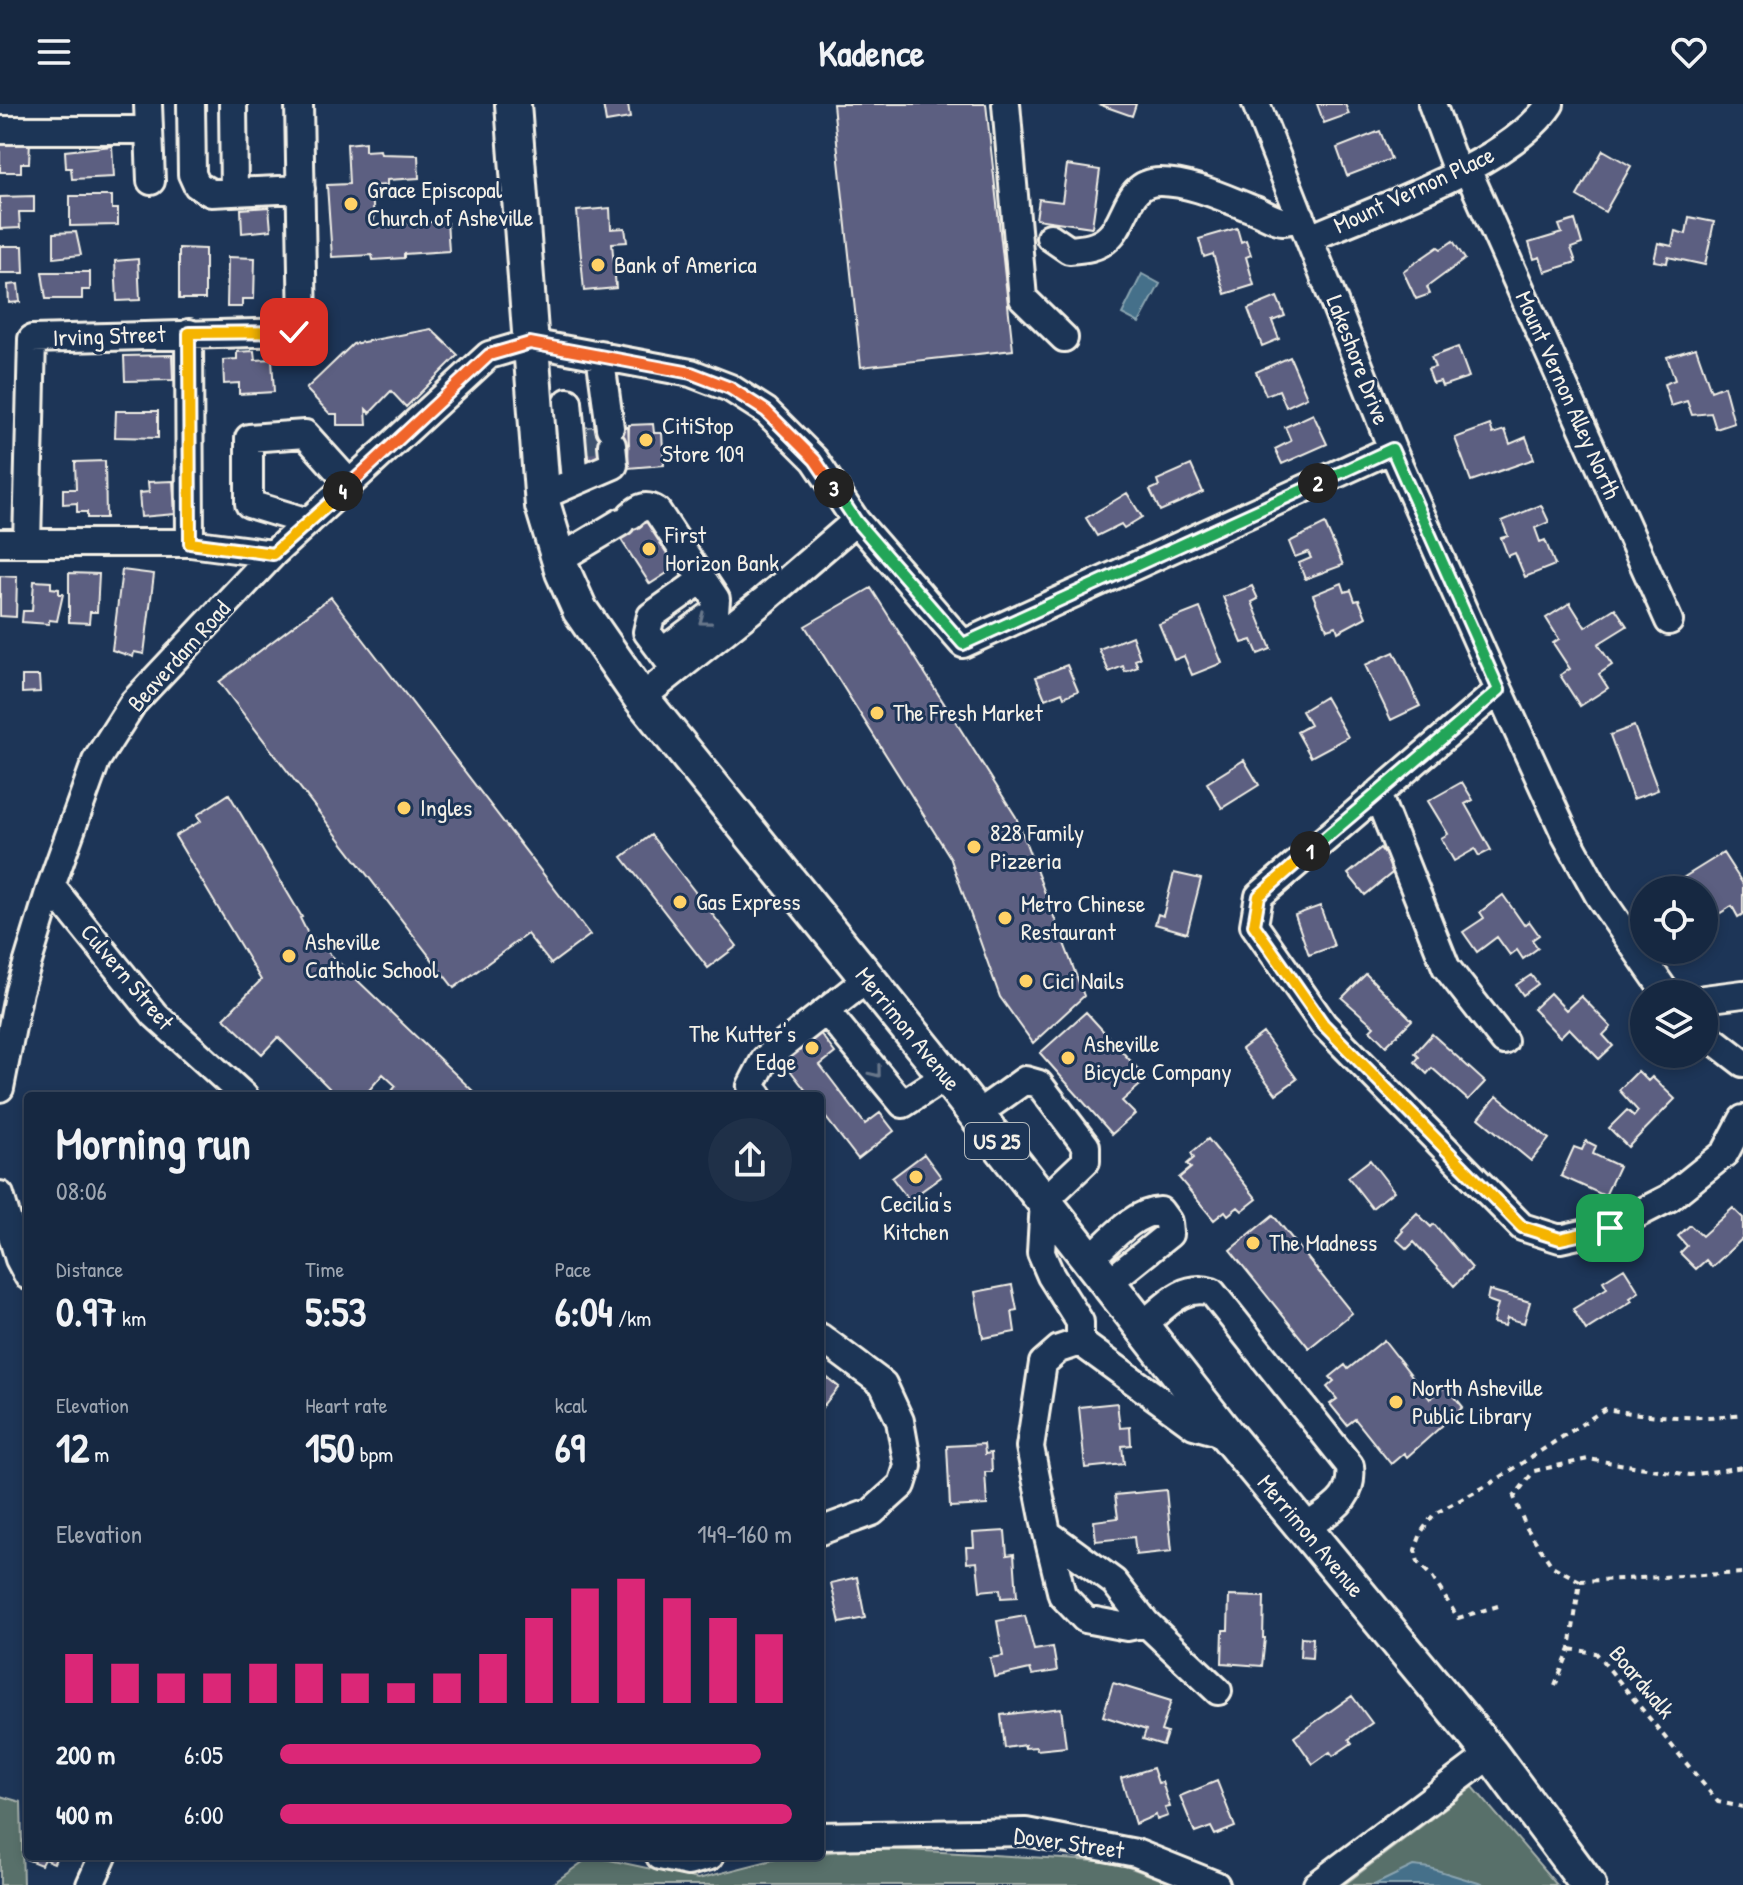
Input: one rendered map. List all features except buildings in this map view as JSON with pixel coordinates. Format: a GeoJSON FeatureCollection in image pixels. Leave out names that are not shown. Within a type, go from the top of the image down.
{"type":"FeatureCollection","features":[{"type":"Feature","properties":{"kind":"main road","name":"Merrimon Avenue"},"geometry":{"type":"LineString","coordinates":[[513,104],[542,496],[559,559],[580,610],[641,698],[946,1076],[1226,1434],[1491,1754],[1588,1885]]}},
{"type":"Feature","properties":{"kind":"street"},"geometry":{"type":"LineString","coordinates":[[191,104],[192,174],[197,185],[211,193],[301,189],[299,104]]}},
{"type":"Feature","properties":{"kind":"street"},"geometry":{"type":"LineString","coordinates":[[233,104],[234,192]]}},
{"type":"Feature","properties":{"kind":"street"},"geometry":{"type":"LineString","coordinates":[[1006,104],[1023,298],[1064,338]]}},
{"type":"Feature","properties":{"kind":"street","name":"Lakeshore Drive"},"geometry":{"type":"LineString","coordinates":[[1256,104],[1392,449],[1499,690],[1566,836],[1599,896],[1657,980]]}},
{"type":"Feature","properties":{"kind":"street","name":"Mount Vernon Alley North"},"geometry":{"type":"LineString","coordinates":[[1432,104],[1669,621]]}},
{"type":"Feature","properties":{"kind":"street","name":"Mount Vernon Place"},"geometry":{"type":"LineString","coordinates":[[1306,227],[1462,171],[1518,139],[1550,104]]}},
{"type":"Feature","properties":{"kind":"street"},"geometry":{"type":"LineString","coordinates":[[0,130],[149,117],[151,181]]}},
{"type":"Feature","properties":{"kind":"street"},"geometry":{"type":"LineString","coordinates":[[1050,237],[1069,250],[1096,246],[1109,238],[1119,225],[1131,198],[1139,189],[1157,182],[1176,183],[1206,192],[1306,227]]}},
{"type":"Feature","properties":{"kind":"street","name":"Irving Street"},"geometry":{"type":"LineString","coordinates":[[27,543],[32,339],[294,332],[303,327],[301,189]]}},
{"type":"Feature","properties":{"kind":"street"},"geometry":{"type":"LineString","coordinates":[[189,333],[190,543]]}},
{"type":"Feature","properties":{"kind":"street"},"geometry":{"type":"LineString","coordinates":[[530,343],[691,373],[730,388],[766,411],[815,460],[856,521],[963,644],[1392,449]]}},
{"type":"Feature","properties":{"kind":"street","name":"Beaverdam Road"},"geometry":{"type":"LineString","coordinates":[[0,1088],[19,991],[51,886],[96,761],[133,703],[273,554],[489,355],[530,343]]}},
{"type":"Feature","properties":{"kind":"street"},"geometry":{"type":"LineString","coordinates":[[598,454],[589,401],[600,354]]}},
{"type":"Feature","properties":{"kind":"street"},"geometry":{"type":"LineString","coordinates":[[534,406],[589,401]]}},
{"type":"Feature","properties":{"kind":"street"},"geometry":{"type":"LineString","coordinates":[[589,401],[598,454]]}},
{"type":"Feature","properties":{"kind":"street"},"geometry":{"type":"LineString","coordinates":[[308,522],[249,504],[249,438],[305,434],[350,484]]}},
{"type":"Feature","properties":{"kind":"street"},"geometry":{"type":"LineString","coordinates":[[542,496],[598,454]]}},
{"type":"Feature","properties":{"kind":"street"},"geometry":{"type":"LineString","coordinates":[[559,559],[641,507],[650,506],[657,511],[699,575],[699,582]]}},
{"type":"Feature","properties":{"kind":"street"},"geometry":{"type":"LineString","coordinates":[[669,661],[763,601],[856,521]]}},
{"type":"Feature","properties":{"kind":"street"},"geometry":{"type":"LineString","coordinates":[[0,543],[190,543],[273,554]]}},
{"type":"Feature","properties":{"kind":"street"},"geometry":{"type":"LineString","coordinates":[[641,698],[669,661],[715,612],[716,599],[704,581],[651,616],[647,632],[669,661]]}},
{"type":"Feature","properties":{"kind":"street"},"geometry":{"type":"LineString","coordinates":[[1499,690],[1259,896],[1254,925],[1323,1024],[1522,1227],[1560,1239],[1610,1228],[1669,1198],[1725,1153],[1743,1119]]}},
{"type":"Feature","properties":{"kind":"street"},"geometry":{"type":"LineString","coordinates":[[1377,794],[1446,967],[1504,1041]]}},
{"type":"Feature","properties":{"kind":"street","name":"Culvern Street"},"geometry":{"type":"LineString","coordinates":[[51,886],[155,1015],[240,1092]]}},
{"type":"Feature","properties":{"kind":"street"},"geometry":{"type":"LineString","coordinates":[[755,1092],[751,1086],[765,1059],[868,978]]}},
{"type":"Feature","properties":{"kind":"street"},"geometry":{"type":"LineString","coordinates":[[1718,997],[1743,994]]}},
{"type":"Feature","properties":{"kind":"street"},"geometry":{"type":"LineString","coordinates":[[826,1011],[903,1104],[946,1076]]}},
{"type":"Feature","properties":{"kind":"street"},"geometry":{"type":"LineString","coordinates":[[1718,1044],[1743,1063]]}},
{"type":"Feature","properties":{"kind":"street"},"geometry":{"type":"LineString","coordinates":[[976,1115],[1025,1080],[1039,1084],[1086,1146],[1086,1161],[1044,1201],[1041,1253],[1051,1276],[1080,1322],[1080,1342]]}},
{"type":"Feature","properties":{"kind":"street"},"geometry":{"type":"LineString","coordinates":[[0,1195],[24,1268]]}},
{"type":"Feature","properties":{"kind":"street"},"geometry":{"type":"LineString","coordinates":[[1142,1326],[1185,1290],[1197,1288],[1212,1292],[1350,1466],[1352,1482],[1347,1497],[1304,1529]]}},
{"type":"Feature","properties":{"kind":"street"},"geometry":{"type":"LineString","coordinates":[[824,1340],[883,1384],[900,1421],[908,1466],[902,1485],[872,1512],[824,1530]]}},
{"type":"Feature","properties":{"kind":"street"},"geometry":{"type":"LineString","coordinates":[[1080,1342],[1194,1425],[1226,1434]]}},
{"type":"Feature","properties":{"kind":"street"},"geometry":{"type":"LineString","coordinates":[[1080,1342],[1059,1349],[1043,1363],[1030,1447],[1047,1533],[1062,1595],[1085,1619],[1127,1627],[1146,1623]]}},
{"type":"Feature","properties":{"kind":"street"},"geometry":{"type":"LineString","coordinates":[[1047,1533],[1114,1582],[1146,1623],[1218,1691]]}},
{"type":"Feature","properties":{"kind":"street"},"geometry":{"type":"LineString","coordinates":[[1317,1885],[1491,1754]]}},
{"type":"Feature","properties":{"kind":"street","name":"Dover Street"},"geometry":{"type":"LineString","coordinates":[[824,1836],[1026,1832],[1136,1853],[1216,1885]]}},
{"type":"Feature","properties":{"kind":"street"},"geometry":{"type":"LineString","coordinates":[[90,1885],[101,1860]]}},
{"type":"Feature","properties":{"kind":"path"},"geometry":{"type":"LineString","coordinates":[[1498,1606],[1458,1618],[1433,1578],[1418,1562],[1415,1550],[1422,1531],[1434,1514],[1490,1484],[1605,1409],[1663,1417],[1743,1414]]}},
{"type":"Feature","properties":{"kind":"path"},"geometry":{"type":"LineString","coordinates":[[1743,1467],[1690,1475],[1588,1459],[1534,1471],[1514,1497],[1526,1527],[1552,1566],[1580,1581],[1743,1573]]}},
{"type":"Feature","properties":{"kind":"path","name":"Boardwalk"},"geometry":{"type":"LineString","coordinates":[[1580,1581],[1570,1649],[1596,1653],[1718,1802],[1743,1807]]}},
{"type":"Feature","properties":{"kind":"path"},"geometry":{"type":"LineString","coordinates":[[1555,1686],[1570,1649]]}},
{"type":"Feature","properties":{"kind":"green space"},"geometry":{"type":"Polygon","coordinates":[[[1473,1787],[1557,1885],[1344,1885],[1473,1787]]]}},
{"type":"Feature","properties":{"kind":"green space"},"geometry":{"type":"Polygon","coordinates":[[[0,1796],[21,1802],[23,1885],[0,1885],[0,1796]]]}},
{"type":"Feature","properties":{"kind":"green space"},"geometry":{"type":"Polygon","coordinates":[[[873,1848],[1115,1862],[1176,1885],[551,1885],[585,1860],[610,1860],[698,1879],[772,1860],[824,1860],[824,1853],[873,1848]]]}},
{"type":"Feature","properties":{"kind":"water"},"geometry":{"type":"Polygon","coordinates":[[[1142,274],[1160,284],[1139,323],[1122,314],[1142,274]]]}},
{"type":"Feature","properties":{"kind":"water"},"geometry":{"type":"Polygon","coordinates":[[[1413,1866],[1430,1868],[1485,1885],[1374,1885],[1413,1866]]]}},
{"type":"Feature","properties":{"kind":"tunnel"},"geometry":{"type":"LineString","coordinates":[[595,427],[598,467]]}},
{"type":"Feature","properties":{"kind":"place","name":"Grace Episcopal Church of Asheville"},"geometry":{"type":"Point","coordinates":[351,204]}},
{"type":"Feature","properties":{"kind":"place","name":"Bank of America"},"geometry":{"type":"Point","coordinates":[598,265]}},
{"type":"Feature","properties":{"kind":"place","name":"CitiStop Store 109"},"geometry":{"type":"Point","coordinates":[646,440]}},
{"type":"Feature","properties":{"kind":"place","name":"First Horizon Bank"},"geometry":{"type":"Point","coordinates":[649,549]}},
{"type":"Feature","properties":{"kind":"place","name":"The Fresh Market"},"geometry":{"type":"Point","coordinates":[877,713]}},
{"type":"Feature","properties":{"kind":"place","name":"Ingles"},"geometry":{"type":"Point","coordinates":[404,808]}},
{"type":"Feature","properties":{"kind":"place","name":"828 Family Pizzeria"},"geometry":{"type":"Point","coordinates":[974,847]}},
{"type":"Feature","properties":{"kind":"place","name":"Gas Express"},"geometry":{"type":"Point","coordinates":[680,902]}},
{"type":"Feature","properties":{"kind":"place","name":"Metro Chinese Restaurant"},"geometry":{"type":"Point","coordinates":[1005,918]}},
{"type":"Feature","properties":{"kind":"place","name":"Asheville Catholic School"},"geometry":{"type":"Point","coordinates":[289,956]}},
{"type":"Feature","properties":{"kind":"place","name":"Cici Nails"},"geometry":{"type":"Point","coordinates":[1026,981]}},
{"type":"Feature","properties":{"kind":"place","name":"The Kutter's Edge"},"geometry":{"type":"Point","coordinates":[812,1048]}},
{"type":"Feature","properties":{"kind":"place","name":"Asheville Bicycle Company"},"geometry":{"type":"Point","coordinates":[1068,1058]}},
{"type":"Feature","properties":{"kind":"place","name":"Cecilia's Kitchen"},"geometry":{"type":"Point","coordinates":[916,1177]}},
{"type":"Feature","properties":{"kind":"place","name":"The Madness"},"geometry":{"type":"Point","coordinates":[1253,1243]}},
{"type":"Feature","properties":{"kind":"place","name":"North Asheville Public Library"},"geometry":{"type":"Point","coordinates":[1396,1402]}},
{"type":"Feature","properties":{"kind":"route"},"geometry":{"type":"LineString","coordinates":[[294,332],[189,333],[190,543],[273,554],[489,355],[530,343],[691,373],[730,388],[766,411],[815,460],[856,521],[963,644],[1392,449],[1499,690],[1259,896],[1254,925],[1323,1024],[1522,1227],[1560,1239],[1610,1228]]}}]}
